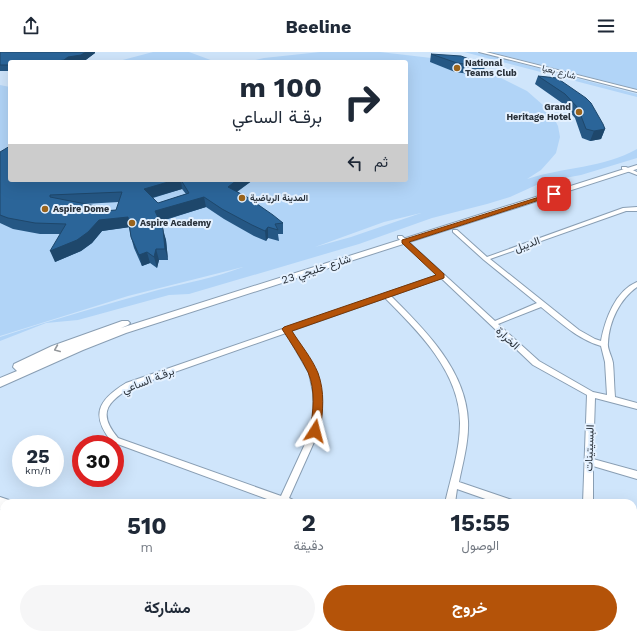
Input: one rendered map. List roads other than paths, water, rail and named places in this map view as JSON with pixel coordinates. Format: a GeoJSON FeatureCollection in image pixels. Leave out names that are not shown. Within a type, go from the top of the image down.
{"type":"FeatureCollection","features":[{"type":"Feature","properties":{"kind":"main road","name":"شارع خليجي 23"},"geometry":{"type":"LineString","coordinates":[[0,376],[56,349],[96,333],[632,170],[637,163]]}},
{"type":"Feature","properties":{"kind":"main road","name":"شارع خليجي 23"},"geometry":{"type":"LineString","coordinates":[[0,383],[79,348],[182,308]]}},
{"type":"Feature","properties":{"kind":"street","name":"شارع بعيا"},"geometry":{"type":"LineString","coordinates":[[481,52],[637,91]]}},
{"type":"Feature","properties":{"kind":"street","name":"شارع بعيا"},"geometry":{"type":"LineString","coordinates":[[489,52],[548,68]]}},
{"type":"Feature","properties":{"kind":"street","name":"الديبل"},"geometry":{"type":"LineString","coordinates":[[486,259],[625,209],[637,209]]}},
{"type":"Feature","properties":{"kind":"street"},"geometry":{"type":"LineString","coordinates":[[455,231],[486,259],[576,332],[589,339],[604,344]]}},
{"type":"Feature","properties":{"kind":"street","name":"الخرارة"},"geometry":{"type":"LineString","coordinates":[[402,239],[536,363],[591,394],[637,406]]}},
{"type":"Feature","properties":{"kind":"street","name":"برقـة الساعي"},"geometry":{"type":"LineString","coordinates":[[278,499],[115,440],[106,431],[102,421],[107,401],[116,392],[129,385],[441,276]]}},
{"type":"Feature","properties":{"kind":"street"},"geometry":{"type":"LineString","coordinates":[[611,399],[609,362],[604,344],[609,321],[612,312],[627,290],[637,284]]}},
{"type":"Feature","properties":{"kind":"street"},"geometry":{"type":"LineString","coordinates":[[386,295],[413,323],[438,354],[453,378],[462,404],[464,421],[462,447],[451,499]]}},
{"type":"Feature","properties":{"kind":"street"},"geometry":{"type":"LineString","coordinates":[[493,324],[542,304]]}},
{"type":"Feature","properties":{"kind":"street"},"geometry":{"type":"LineString","coordinates":[[287,329],[313,373],[317,392],[318,409],[315,431],[287,499]]}},
{"type":"Feature","properties":{"kind":"street","name":"البسيتينات"},"geometry":{"type":"LineString","coordinates":[[588,499],[591,394]]}},
{"type":"Feature","properties":{"kind":"street"},"geometry":{"type":"LineString","coordinates":[[589,461],[637,475]]}},
{"type":"Feature","properties":{"kind":"street"},"geometry":{"type":"LineString","coordinates":[[453,484],[497,499]]}},
{"type":"Feature","properties":{"kind":"place","name":"National Teams Club"},"geometry":{"type":"Point","coordinates":[457,68]}},
{"type":"Feature","properties":{"kind":"place","name":"Grand Heritage Hotel"},"geometry":{"type":"Point","coordinates":[579,112]}},
{"type":"Feature","properties":{"kind":"place","name":"المدينة الرياضية"},"geometry":{"type":"Point","coordinates":[242,198]}},
{"type":"Feature","properties":{"kind":"place","name":"Aspire Dome"},"geometry":{"type":"Point","coordinates":[45,209]}},
{"type":"Feature","properties":{"kind":"place","name":"Aspire Academy"},"geometry":{"type":"Point","coordinates":[132,223]}}]}
